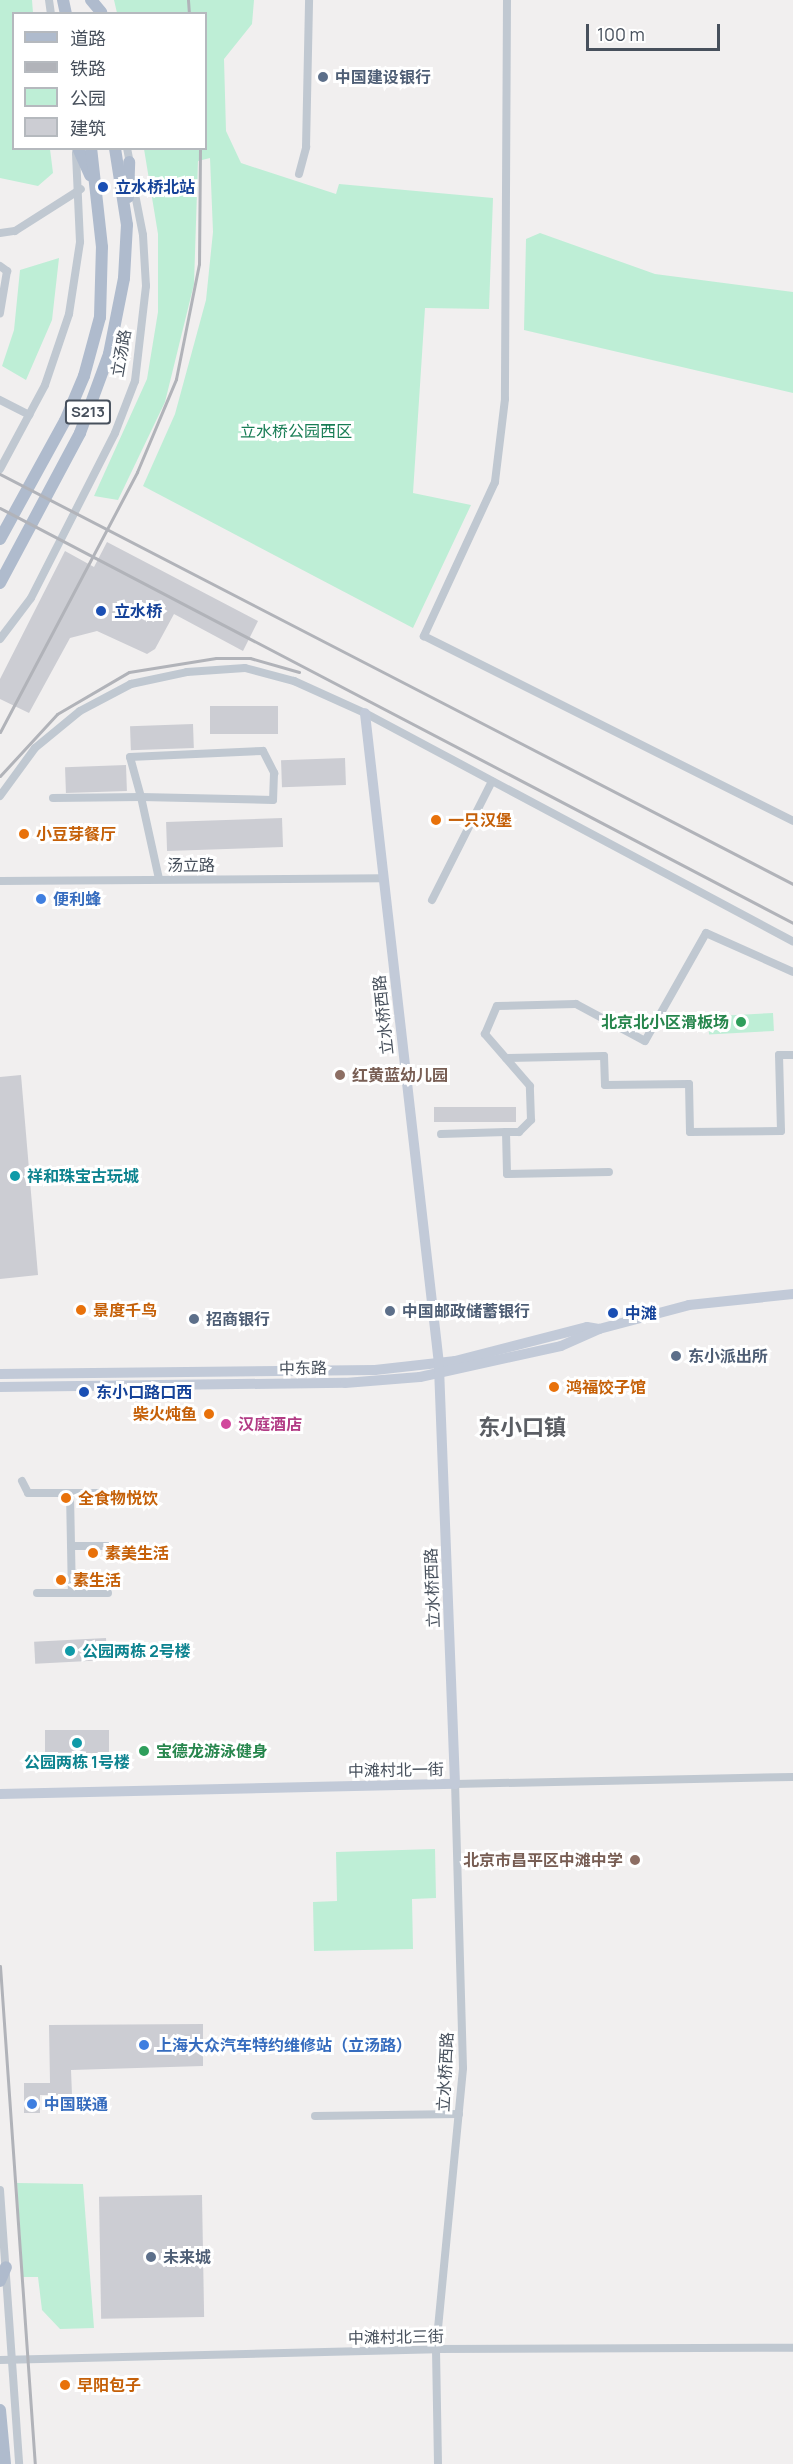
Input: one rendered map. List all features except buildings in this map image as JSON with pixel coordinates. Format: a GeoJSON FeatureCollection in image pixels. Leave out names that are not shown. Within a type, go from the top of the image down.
{"type":"FeatureCollection","features":[{"type":"Feature","properties":{"kind":"main road"},"geometry":{"type":"LineString","coordinates":[[91,0],[101,9]]}},
{"type":"Feature","properties":{"kind":"main road"},"geometry":{"type":"LineString","coordinates":[[78,150],[97,190]]}},
{"type":"Feature","properties":{"kind":"main road","name":"立汤路"},"geometry":{"type":"LineString","coordinates":[[0,539],[65,421],[93,347],[102,282],[97,190],[91,150]]}},
{"type":"Feature","properties":{"kind":"main road","name":"立汤路"},"geometry":{"type":"LineString","coordinates":[[0,583],[80,433],[103,371],[116,326],[127,225],[115,150]]}},
{"type":"Feature","properties":{"kind":"main road"},"geometry":{"type":"LineString","coordinates":[[127,225],[129,162]]}},
{"type":"Feature","properties":{"kind":"main road"},"geometry":{"type":"LineString","coordinates":[[0,2281],[6,2267]]}},
{"type":"Feature","properties":{"kind":"main road"},"geometry":{"type":"LineString","coordinates":[[0,2410],[5,2464]]}},
{"type":"Feature","properties":{"kind":"street"},"geometry":{"type":"LineString","coordinates":[[299,174],[306,147],[309,0]]}},
{"type":"Feature","properties":{"kind":"street"},"geometry":{"type":"LineString","coordinates":[[507,0],[505,399],[495,482],[424,636],[793,821]]}},
{"type":"Feature","properties":{"kind":"street","name":"S213"},"geometry":{"type":"LineString","coordinates":[[0,469],[45,385],[69,314],[79,251],[81,189],[77,150]]}},
{"type":"Feature","properties":{"kind":"street","name":"立汤路"},"geometry":{"type":"LineString","coordinates":[[0,639],[30,598],[115,433],[135,381],[146,286],[143,235],[127,150]]}},
{"type":"Feature","properties":{"kind":"street"},"geometry":{"type":"LineString","coordinates":[[0,233],[15,231],[81,189]]}},
{"type":"Feature","properties":{"kind":"street"},"geometry":{"type":"LineString","coordinates":[[0,266],[7,271],[0,313]]}},
{"type":"Feature","properties":{"kind":"street"},"geometry":{"type":"LineString","coordinates":[[0,400],[28,415]]}},
{"type":"Feature","properties":{"kind":"street"},"geometry":{"type":"LineString","coordinates":[[0,796],[35,748],[80,711],[131,684],[187,672],[244,668],[294,681],[365,713],[793,942]]}},
{"type":"Feature","properties":{"kind":"street","name":"立水桥西路"},"geometry":{"type":"LineString","coordinates":[[365,713],[439,1368],[463,2068],[436,2349],[438,2464]]}},
{"type":"Feature","properties":{"kind":"street"},"geometry":{"type":"LineString","coordinates":[[53,798],[141,797],[273,800],[274,773],[263,751],[130,757],[141,797],[159,879]]}},
{"type":"Feature","properties":{"kind":"street"},"geometry":{"type":"LineString","coordinates":[[432,900],[492,781]]}},
{"type":"Feature","properties":{"kind":"street","name":"汤立路"},"geometry":{"type":"LineString","coordinates":[[0,881],[383,878]]}},
{"type":"Feature","properties":{"kind":"street"},"geometry":{"type":"LineString","coordinates":[[441,1134],[519,1132],[531,1120],[530,1086],[485,1034],[497,1006],[576,1004],[645,1041],[706,933],[793,972]]}},
{"type":"Feature","properties":{"kind":"street"},"geometry":{"type":"LineString","coordinates":[[506,1058],[604,1056],[605,1085],[689,1084],[690,1132],[781,1131],[779,1056],[793,1055]]}},
{"type":"Feature","properties":{"kind":"street"},"geometry":{"type":"LineString","coordinates":[[506,1132],[507,1174],[609,1172]]}},
{"type":"Feature","properties":{"kind":"street","name":"中东路"},"geometry":{"type":"LineString","coordinates":[[0,1387],[345,1383],[439,1368],[587,1327],[599,1329],[689,1305],[793,1294]]}},
{"type":"Feature","properties":{"kind":"street","name":"中东路"},"geometry":{"type":"LineString","coordinates":[[0,1374],[439,1368]]}},
{"type":"Feature","properties":{"kind":"street"},"geometry":{"type":"LineString","coordinates":[[22,1481],[28,1493],[105,1493]]}},
{"type":"Feature","properties":{"kind":"street"},"geometry":{"type":"LineString","coordinates":[[70,1493],[72,1593]]}},
{"type":"Feature","properties":{"kind":"street"},"geometry":{"type":"LineString","coordinates":[[71,1546],[106,1546]]}},
{"type":"Feature","properties":{"kind":"street"},"geometry":{"type":"LineString","coordinates":[[37,1593],[108,1593]]}},
{"type":"Feature","properties":{"kind":"street","name":"中滩村北一街"},"geometry":{"type":"LineString","coordinates":[[0,1794],[793,1777]]}},
{"type":"Feature","properties":{"kind":"street"},"geometry":{"type":"LineString","coordinates":[[315,2116],[459,2114]]}},
{"type":"Feature","properties":{"kind":"street"},"geometry":{"type":"LineString","coordinates":[[0,2190],[19,2464]]}},
{"type":"Feature","properties":{"kind":"street","name":"中滩村北三街"},"geometry":{"type":"LineString","coordinates":[[0,2360],[436,2349],[793,2348]]}},
{"type":"Feature","properties":{"kind":"green space"},"geometry":{"type":"Polygon","coordinates":[[[0,0],[32,0],[33,12],[12,12],[12,150],[50,150],[53,173],[38,186],[0,178],[0,0]]]}},
{"type":"Feature","properties":{"kind":"green space","name":"立水桥公园西区"},"geometry":{"type":"Polygon","coordinates":[[[114,0],[254,0],[252,24],[224,59],[226,131],[241,163],[336,194],[339,184],[493,198],[489,309],[425,308],[413,493],[471,505],[413,628],[143,486],[175,414],[206,300],[213,232],[210,158],[198,161],[194,284],[165,402],[118,500],[94,496],[147,379],[158,312],[158,234],[144,150],[207,150],[207,12],[117,12],[114,0]]]}},
{"type":"Feature","properties":{"kind":"green space"},"geometry":{"type":"Polygon","coordinates":[[[540,233],[655,274],[793,292],[793,393],[524,330],[526,239],[540,233]]]}},
{"type":"Feature","properties":{"kind":"green space"},"geometry":{"type":"Polygon","coordinates":[[[59,258],[52,320],[26,380],[2,366],[14,330],[20,270],[59,258]]]}},
{"type":"Feature","properties":{"kind":"green space","name":"北京北小区滑板场"},"geometry":{"type":"Polygon","coordinates":[[[773,1013],[774,1031],[709,1034],[708,1016],[773,1013]]]}},
{"type":"Feature","properties":{"kind":"green space"},"geometry":{"type":"Polygon","coordinates":[[[435,1849],[436,1898],[412,1899],[413,1949],[314,1951],[313,1902],[337,1901],[336,1852],[435,1849]]]}},
{"type":"Feature","properties":{"kind":"green space"},"geometry":{"type":"Polygon","coordinates":[[[17,2183],[83,2184],[94,2328],[60,2329],[42,2310],[38,2277],[23,2277],[17,2183]]]}},
{"type":"Feature","properties":{"kind":"railway"},"geometry":{"type":"LineString","coordinates":[[188,0],[189,12]]}},
{"type":"Feature","properties":{"kind":"railway"},"geometry":{"type":"LineString","coordinates":[[0,732],[137,472],[176,379],[199,264],[200,150]]}},
{"type":"Feature","properties":{"kind":"railway"},"geometry":{"type":"LineString","coordinates":[[0,474],[793,884]]}},
{"type":"Feature","properties":{"kind":"railway"},"geometry":{"type":"LineString","coordinates":[[0,508],[793,923]]}},
{"type":"Feature","properties":{"kind":"railway"},"geometry":{"type":"LineString","coordinates":[[0,776],[57,714],[129,672],[216,658],[250,658],[299,672]]}},
{"type":"Feature","properties":{"kind":"railway"},"geometry":{"type":"LineString","coordinates":[[0,1966],[35,2464]]}},
{"type":"Feature","properties":{"kind":"place","name":"中国建设银行"},"geometry":{"type":"Point","coordinates":[323,77]}},
{"type":"Feature","properties":{"kind":"place","name":"立水桥北站"},"geometry":{"type":"Point","coordinates":[103,187]}},
{"type":"Feature","properties":{"kind":"place","name":"立水桥"},"geometry":{"type":"Point","coordinates":[101,611]}},
{"type":"Feature","properties":{"kind":"place","name":"一只汉堡"},"geometry":{"type":"Point","coordinates":[436,820]}},
{"type":"Feature","properties":{"kind":"place","name":"小豆芽餐厅"},"geometry":{"type":"Point","coordinates":[24,834]}},
{"type":"Feature","properties":{"kind":"place","name":"便利蜂"},"geometry":{"type":"Point","coordinates":[41,899]}},
{"type":"Feature","properties":{"kind":"place","name":"北京北小区滑板场"},"geometry":{"type":"Point","coordinates":[741,1022]}},
{"type":"Feature","properties":{"kind":"place","name":"红黄蓝幼儿园"},"geometry":{"type":"Point","coordinates":[340,1075]}},
{"type":"Feature","properties":{"kind":"place","name":"祥和珠宝古玩城"},"geometry":{"type":"Point","coordinates":[15,1176]}},
{"type":"Feature","properties":{"kind":"place","name":"景度千鸟"},"geometry":{"type":"Point","coordinates":[81,1310]}},
{"type":"Feature","properties":{"kind":"place","name":"中国邮政储蓄银行"},"geometry":{"type":"Point","coordinates":[390,1311]}},
{"type":"Feature","properties":{"kind":"place","name":"中滩"},"geometry":{"type":"Point","coordinates":[613,1313]}},
{"type":"Feature","properties":{"kind":"place","name":"招商银行"},"geometry":{"type":"Point","coordinates":[194,1319]}},
{"type":"Feature","properties":{"kind":"place","name":"东小派出所"},"geometry":{"type":"Point","coordinates":[676,1356]}},
{"type":"Feature","properties":{"kind":"place","name":"鸿福饺子馆"},"geometry":{"type":"Point","coordinates":[554,1387]}},
{"type":"Feature","properties":{"kind":"place","name":"东小口路口西"},"geometry":{"type":"Point","coordinates":[84,1392]}},
{"type":"Feature","properties":{"kind":"place","name":"柴火炖鱼"},"geometry":{"type":"Point","coordinates":[209,1414]}},
{"type":"Feature","properties":{"kind":"place","name":"汉庭酒店"},"geometry":{"type":"Point","coordinates":[226,1424]}},
{"type":"Feature","properties":{"kind":"place","name":"全食物悦饮"},"geometry":{"type":"Point","coordinates":[66,1498]}},
{"type":"Feature","properties":{"kind":"place","name":"素美生活"},"geometry":{"type":"Point","coordinates":[93,1553]}},
{"type":"Feature","properties":{"kind":"place","name":"素生活"},"geometry":{"type":"Point","coordinates":[61,1580]}},
{"type":"Feature","properties":{"kind":"place","name":"公园两栋 2号楼"},"geometry":{"type":"Point","coordinates":[70,1651]}},
{"type":"Feature","properties":{"kind":"place","name":"公园两栋 1号楼"},"geometry":{"type":"Point","coordinates":[77,1743]}},
{"type":"Feature","properties":{"kind":"place","name":"宝德龙游泳健身"},"geometry":{"type":"Point","coordinates":[144,1751]}},
{"type":"Feature","properties":{"kind":"place","name":"北京市昌平区中滩中学"},"geometry":{"type":"Point","coordinates":[635,1860]}},
{"type":"Feature","properties":{"kind":"place","name":"上海大众汽车特约维修站（立汤路）"},"geometry":{"type":"Point","coordinates":[144,2045]}},
{"type":"Feature","properties":{"kind":"place","name":"中国联通"},"geometry":{"type":"Point","coordinates":[32,2104]}},
{"type":"Feature","properties":{"kind":"place","name":"未来城"},"geometry":{"type":"Point","coordinates":[151,2257]}},
{"type":"Feature","properties":{"kind":"place","name":"早阳包子"},"geometry":{"type":"Point","coordinates":[65,2385]}},
{"type":"Feature","properties":{"kind":"district","name":"东小口镇"},"geometry":{"type":"Point","coordinates":[522,1428]}}]}
